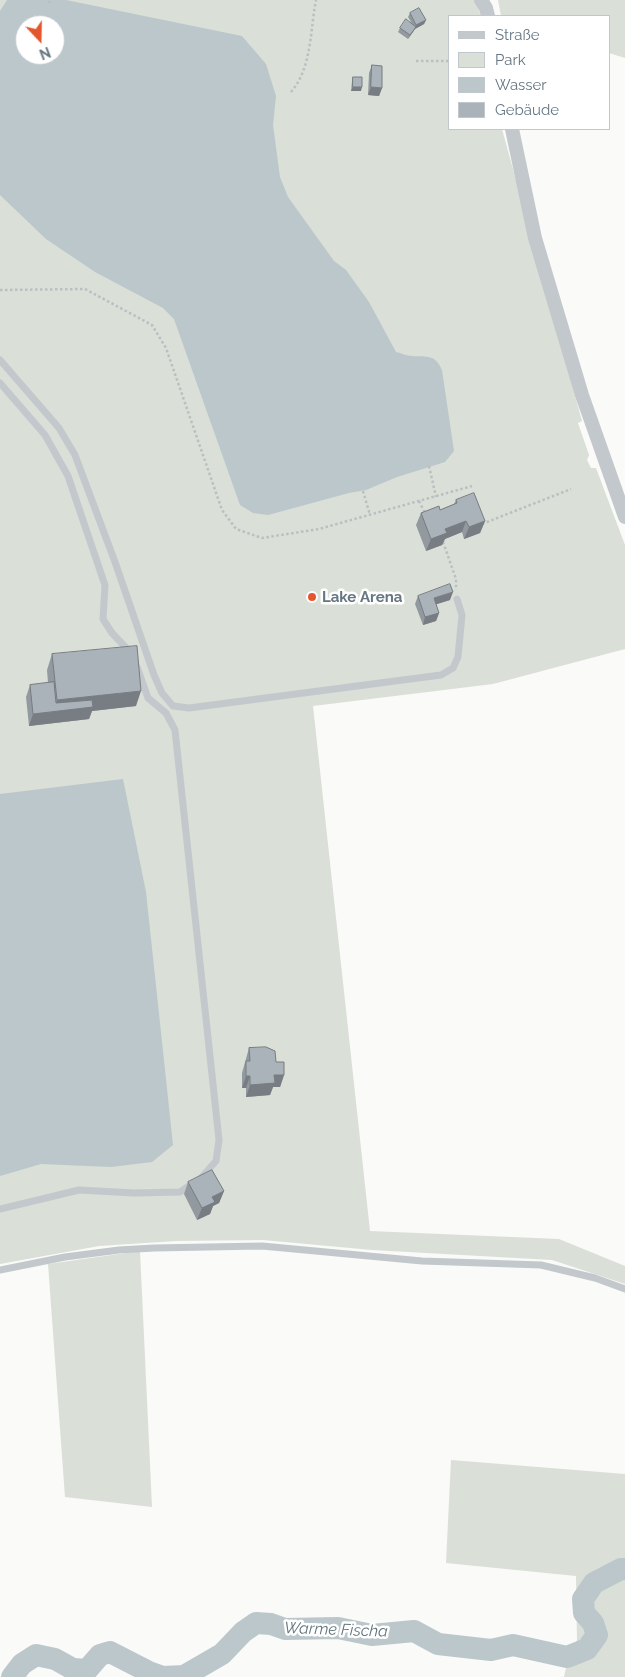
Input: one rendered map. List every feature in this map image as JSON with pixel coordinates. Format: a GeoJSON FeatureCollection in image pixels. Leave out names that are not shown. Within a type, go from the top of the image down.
{"type":"FeatureCollection","features":[{"type":"Feature","properties":{"kind":"street"},"geometry":{"type":"LineString","coordinates":[[481,0],[488,15]]}},
{"type":"Feature","properties":{"kind":"street"},"geometry":{"type":"LineString","coordinates":[[512,130],[535,238],[582,395],[625,517]]}},
{"type":"Feature","properties":{"kind":"lane"},"geometry":{"type":"LineString","coordinates":[[0,360],[59,428],[75,456],[115,562],[154,675],[162,693],[173,706],[189,708],[441,675],[453,668],[458,657],[462,615],[456,599]]}},
{"type":"Feature","properties":{"kind":"lane"},"geometry":{"type":"LineString","coordinates":[[0,383],[45,435],[68,476],[105,585],[104,619],[112,633],[132,654],[148,698],[166,713],[175,730],[219,1140],[216,1161],[203,1177],[180,1192],[134,1193],[79,1190],[0,1209]]}},
{"type":"Feature","properties":{"kind":"lane"},"geometry":{"type":"LineString","coordinates":[[0,1270],[65,1257],[119,1250],[262,1246],[422,1260],[541,1265],[595,1278],[625,1289]]}},
{"type":"Feature","properties":{"kind":"path"},"geometry":{"type":"LineString","coordinates":[[291,92],[297,85],[308,52],[316,0]]}},
{"type":"Feature","properties":{"kind":"path"},"geometry":{"type":"LineString","coordinates":[[416,62],[448,61]]}},
{"type":"Feature","properties":{"kind":"path"},"geometry":{"type":"LineString","coordinates":[[0,290],[85,289],[152,325],[166,348],[222,510],[236,529],[262,538],[319,529],[472,486]]}},
{"type":"Feature","properties":{"kind":"path"},"geometry":{"type":"LineString","coordinates":[[429,466],[436,496]]}},
{"type":"Feature","properties":{"kind":"path"},"geometry":{"type":"LineString","coordinates":[[478,525],[571,489]]}},
{"type":"Feature","properties":{"kind":"path"},"geometry":{"type":"LineString","coordinates":[[363,491],[370,515]]}},
{"type":"Feature","properties":{"kind":"path"},"geometry":{"type":"LineString","coordinates":[[419,501],[426,516]]}},
{"type":"Feature","properties":{"kind":"path"},"geometry":{"type":"LineString","coordinates":[[443,542],[456,579],[456,599]]}},
{"type":"Feature","properties":{"kind":"green space","name":"Lake Arena"},"geometry":{"type":"Polygon","coordinates":[[[0,0],[475,0],[481,15],[448,15],[448,130],[502,130],[582,421],[578,423],[589,455],[587,460],[591,468],[596,468],[625,545],[625,649],[493,684],[313,706],[370,1231],[559,1239],[625,1266],[625,1284],[552,1260],[372,1250],[263,1240],[176,1241],[99,1246],[0,1264],[0,0]]]}},
{"type":"Feature","properties":{"kind":"green space"},"geometry":{"type":"Polygon","coordinates":[[[498,0],[625,0],[625,58],[610,53],[610,15],[501,15],[498,0]]]}},
{"type":"Feature","properties":{"kind":"green space"},"geometry":{"type":"Polygon","coordinates":[[[140,1251],[152,1507],[65,1497],[48,1264],[140,1251]]]}},
{"type":"Feature","properties":{"kind":"green space"},"geometry":{"type":"Polygon","coordinates":[[[451,1460],[625,1474],[625,1677],[564,1677],[577,1640],[576,1576],[446,1563],[451,1460]]]}},
{"type":"Feature","properties":{"kind":"water"},"geometry":{"type":"Polygon","coordinates":[[[7,0],[66,0],[242,36],[266,64],[276,96],[273,125],[280,177],[288,197],[334,261],[346,270],[369,302],[396,352],[410,356],[430,357],[439,365],[442,370],[454,451],[445,462],[397,477],[366,490],[268,515],[253,513],[240,505],[174,319],[163,308],[95,272],[46,239],[0,195],[0,11],[7,0]]]}},
{"type":"Feature","properties":{"kind":"water"},"geometry":{"type":"Polygon","coordinates":[[[123,779],[146,892],[173,1145],[152,1162],[111,1167],[41,1164],[0,1176],[0,794],[123,779]]]}},
{"type":"Feature","properties":{"kind":"building"},"geometry":{"type":"Polygon","coordinates":[[[419,8],[426,20],[416,25],[410,13],[419,8]]]}},
{"type":"Feature","properties":{"kind":"building"},"geometry":{"type":"Polygon","coordinates":[[[406,19],[416,27],[410,35],[400,28],[406,19]]]}},
{"type":"Feature","properties":{"kind":"building"},"geometry":{"type":"Polygon","coordinates":[[[372,65],[382,66],[382,88],[371,87],[372,65]]]}},
{"type":"Feature","properties":{"kind":"building"},"geometry":{"type":"Polygon","coordinates":[[[353,77],[362,77],[362,87],[353,87],[353,77]]]}},
{"type":"Feature","properties":{"kind":"building"},"geometry":{"type":"Polygon","coordinates":[[[474,493],[485,521],[469,527],[466,521],[445,529],[447,533],[431,539],[421,513],[439,506],[440,510],[457,503],[456,500],[474,493]]]}},
{"type":"Feature","properties":{"kind":"building"},"geometry":{"type":"Polygon","coordinates":[[[450,584],[453,592],[434,598],[439,613],[425,617],[418,596],[450,584]]]}},
{"type":"Feature","properties":{"kind":"building"},"geometry":{"type":"Polygon","coordinates":[[[137,646],[141,691],[57,700],[52,654],[137,646]]]}},
{"type":"Feature","properties":{"kind":"building"},"geometry":{"type":"Polygon","coordinates":[[[54,682],[56,703],[92,700],[93,707],[33,714],[30,685],[54,682]]]}},
{"type":"Feature","properties":{"kind":"building"},"geometry":{"type":"Polygon","coordinates":[[[266,1047],[275,1051],[276,1062],[284,1062],[284,1075],[274,1075],[275,1083],[250,1085],[250,1076],[246,1076],[246,1061],[250,1061],[249,1048],[266,1047]]]}},
{"type":"Feature","properties":{"kind":"building"},"geometry":{"type":"Polygon","coordinates":[[[212,1170],[224,1191],[212,1197],[215,1202],[202,1208],[188,1182],[212,1170]]]}},
{"type":"Feature","properties":{"kind":"waterway","name":"Warme Fischa"},"geometry":{"type":"LineString","coordinates":[[12,1677],[22,1664],[36,1655],[55,1659],[73,1669],[87,1670],[100,1655],[110,1652],[163,1677],[184,1676],[222,1654],[243,1632],[256,1623],[271,1624],[285,1629],[338,1628],[372,1635],[414,1631],[438,1644],[491,1650],[513,1645],[567,1657],[587,1649],[597,1635],[593,1623],[584,1613],[583,1599],[594,1583],[621,1569],[625,1569]]}},
{"type":"Feature","properties":{"kind":"place","name":"Lake Arena"},"geometry":{"type":"Point","coordinates":[312,597]}}]}
